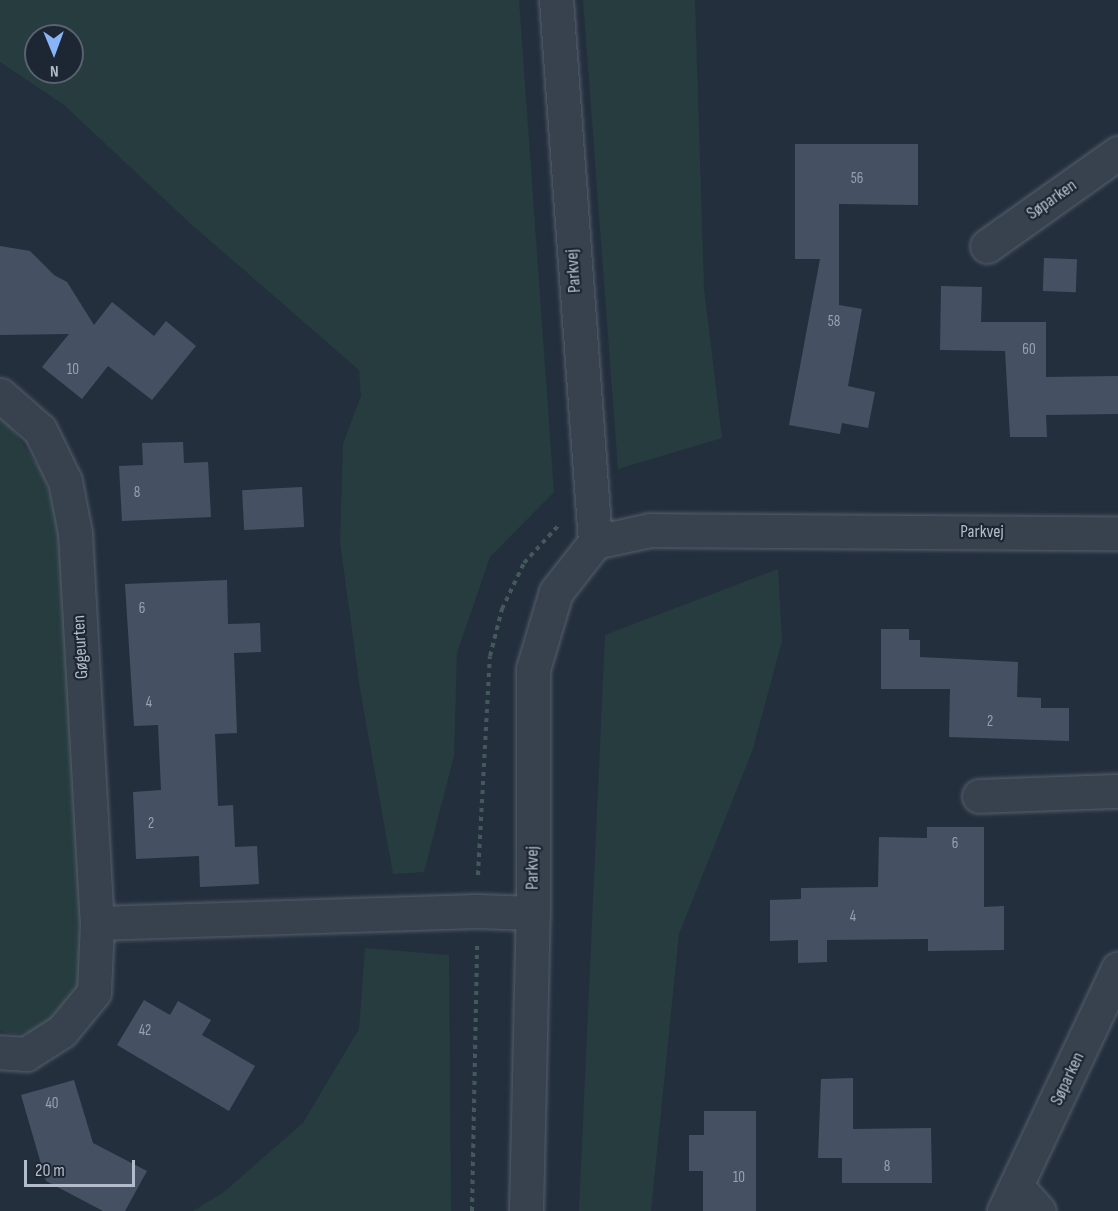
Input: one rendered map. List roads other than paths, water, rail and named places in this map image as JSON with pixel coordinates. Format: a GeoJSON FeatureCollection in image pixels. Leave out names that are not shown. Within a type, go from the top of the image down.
{"type":"FeatureCollection","features":[{"type":"Feature","properties":{"kind":"street","name":"Parkvej"},"geometry":{"type":"LineString","coordinates":[[556,0],[589,505],[595,542]]}},
{"type":"Feature","properties":{"kind":"street","name":"Søparken"},"geometry":{"type":"LineString","coordinates":[[987,246],[1118,153]]}},
{"type":"Feature","properties":{"kind":"street","name":"Gøgeurten"},"geometry":{"type":"LineString","coordinates":[[0,395],[40,430],[64,481],[75,533],[97,923],[94,992],[62,1031],[26,1054],[0,1052]]}},
{"type":"Feature","properties":{"kind":"street","name":"Parkvej"},"geometry":{"type":"LineString","coordinates":[[526,1211],[533,913],[533,669],[556,592],[595,542],[650,530],[1118,533]]}},
{"type":"Feature","properties":{"kind":"street"},"geometry":{"type":"LineString","coordinates":[[979,796],[1118,790]]}},
{"type":"Feature","properties":{"kind":"street"},"geometry":{"type":"LineString","coordinates":[[97,923],[477,910],[533,913]]}},
{"type":"Feature","properties":{"kind":"street","name":"Søparken"},"geometry":{"type":"LineString","coordinates":[[1020,1203],[1118,969]]}}]}
